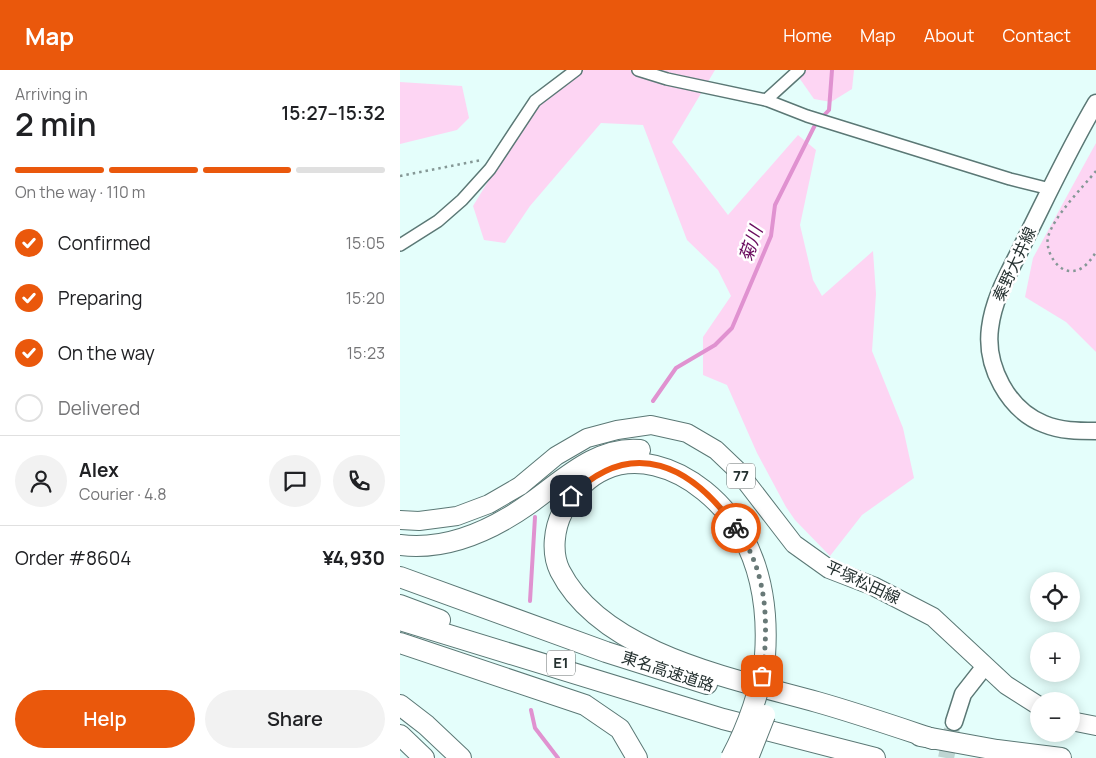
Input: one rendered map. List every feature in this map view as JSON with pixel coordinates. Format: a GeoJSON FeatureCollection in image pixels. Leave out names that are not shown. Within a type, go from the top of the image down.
{"type":"FeatureCollection","features":[{"type":"Feature","properties":{"kind":"highway"},"geometry":{"type":"LineString","coordinates":[[400,545],[439,544],[472,536],[502,522],[577,469],[600,456],[632,449],[660,451],[697,468],[727,492],[752,526],[768,558],[775,581],[780,631],[772,657],[762,676],[746,730],[731,758]]}},
{"type":"Feature","properties":{"kind":"highway"},"geometry":{"type":"LineString","coordinates":[[748,758],[759,735],[776,679],[766,606],[755,563],[741,534],[718,502],[690,479],[658,464],[633,463],[607,469],[586,481],[571,496],[559,518],[554,543],[559,569],[572,590],[590,611],[610,627],[638,643],[696,666],[860,714],[933,739]]}},
{"type":"Feature","properties":{"kind":"highway","name":"東名高速道路"},"geometry":{"type":"LineString","coordinates":[[400,577],[606,652],[706,684],[812,712],[933,739],[1061,758]]}},
{"type":"Feature","properties":{"kind":"highway","name":"E1"},"geometry":{"type":"LineString","coordinates":[[400,605],[723,719]]}},
{"type":"Feature","properties":{"kind":"highway","name":"E1"},"geometry":{"type":"LineString","coordinates":[[400,620],[723,719],[875,758]]}},
{"type":"Feature","properties":{"kind":"highway"},"geometry":{"type":"LineString","coordinates":[[400,643],[585,706],[620,729],[637,758]]}},
{"type":"Feature","properties":{"kind":"highway"},"geometry":{"type":"LineString","coordinates":[[400,706],[426,725],[461,758]]}},
{"type":"Feature","properties":{"kind":"highway"},"geometry":{"type":"LineString","coordinates":[[400,712],[445,758]]}},
{"type":"Feature","properties":{"kind":"highway"},"geometry":{"type":"LineString","coordinates":[[400,736],[416,758]]}},
{"type":"Feature","properties":{"kind":"highway"},"geometry":{"type":"LineString","coordinates":[[400,736],[424,758]]}},
{"type":"Feature","properties":{"kind":"main road","name":"秦野大井線"},"geometry":{"type":"LineString","coordinates":[[1096,103],[1075,138],[1006,275],[994,306],[989,330],[990,353],[996,375],[1006,394],[1022,410],[1042,424],[1067,431],[1096,432]]}},
{"type":"Feature","properties":{"kind":"main road","name":"平塚松田線"},"geometry":{"type":"LineString","coordinates":[[400,520],[419,521],[457,516],[490,504],[520,486],[556,456],[587,438],[617,430],[651,425],[687,433],[716,450],[736,470],[794,544],[829,569],[873,586],[933,617],[1006,685],[1030,700]]}},
{"type":"Feature","properties":{"kind":"main road"},"geometry":{"type":"LineString","coordinates":[[954,722],[962,694],[985,666]]}},
{"type":"Feature","properties":{"kind":"main road"},"geometry":{"type":"LineString","coordinates":[[1080,723],[1096,726]]}},
{"type":"Feature","properties":{"kind":"street"},"geometry":{"type":"LineString","coordinates":[[400,245],[449,213],[495,161],[535,101],[576,70]]}},
{"type":"Feature","properties":{"kind":"street"},"geometry":{"type":"LineString","coordinates":[[638,70],[667,79],[766,100],[806,116],[1050,189]]}},
{"type":"Feature","properties":{"kind":"street"},"geometry":{"type":"LineString","coordinates":[[766,100],[799,70]]}},
{"type":"Feature","properties":{"kind":"path"},"geometry":{"type":"LineString","coordinates":[[400,176],[480,160],[495,161]]}},
{"type":"Feature","properties":{"kind":"path"},"geometry":{"type":"LineString","coordinates":[[1096,171],[1056,222],[1048,240],[1051,255],[1056,263],[1068,270],[1080,269],[1096,252]]}},
{"type":"Feature","properties":{"kind":"shaded area"},"geometry":{"type":"Polygon","coordinates":[[[580,70],[715,70],[672,142],[728,215],[798,135],[816,150],[800,225],[813,280],[822,296],[873,251],[876,294],[872,351],[903,428],[914,478],[862,515],[830,556],[795,520],[786,507],[757,453],[727,385],[703,375],[703,337],[731,296],[718,270],[687,240],[643,125],[601,123],[530,206],[505,243],[484,240],[473,206],[541,95],[580,70]]]}},
{"type":"Feature","properties":{"kind":"shaded area"},"geometry":{"type":"Polygon","coordinates":[[[798,70],[854,70],[852,89],[831,102],[814,99],[800,79],[798,70]]]}},
{"type":"Feature","properties":{"kind":"shaded area"},"geometry":{"type":"Polygon","coordinates":[[[400,82],[462,86],[469,118],[457,130],[400,144],[400,82]]]}},
{"type":"Feature","properties":{"kind":"shaded area"},"geometry":{"type":"Polygon","coordinates":[[[1096,143],[1096,352],[1066,322],[1025,297],[1033,258],[1096,143]]]}},
{"type":"Feature","properties":{"kind":"waterway","name":"菊川"},"geometry":{"type":"LineString","coordinates":[[653,401],[676,368],[715,345],[732,328],[771,236],[775,205],[815,125],[829,110],[832,70]]}},
{"type":"Feature","properties":{"kind":"waterway","name":"菊川"},"geometry":{"type":"LineString","coordinates":[[530,601],[535,517]]}},
{"type":"Feature","properties":{"kind":"waterway","name":"菊川"},"geometry":{"type":"LineString","coordinates":[[531,710],[535,728],[558,758]]}},
{"type":"Feature","properties":{"kind":"tunnel"},"geometry":{"type":"LineString","coordinates":[[946,758],[952,729]]}},
{"type":"Feature","properties":{"kind":"way so far"},"geometry":{"type":"LineString","coordinates":[[736,528],[741,534],[755,563],[762,584],[766,606],[767,629],[762,676]]}},
{"type":"Feature","properties":{"kind":"route"},"geometry":{"type":"LineString","coordinates":[[571,496],[586,481],[607,469],[633,463],[658,464],[690,479],[718,502],[736,528]]}}]}
